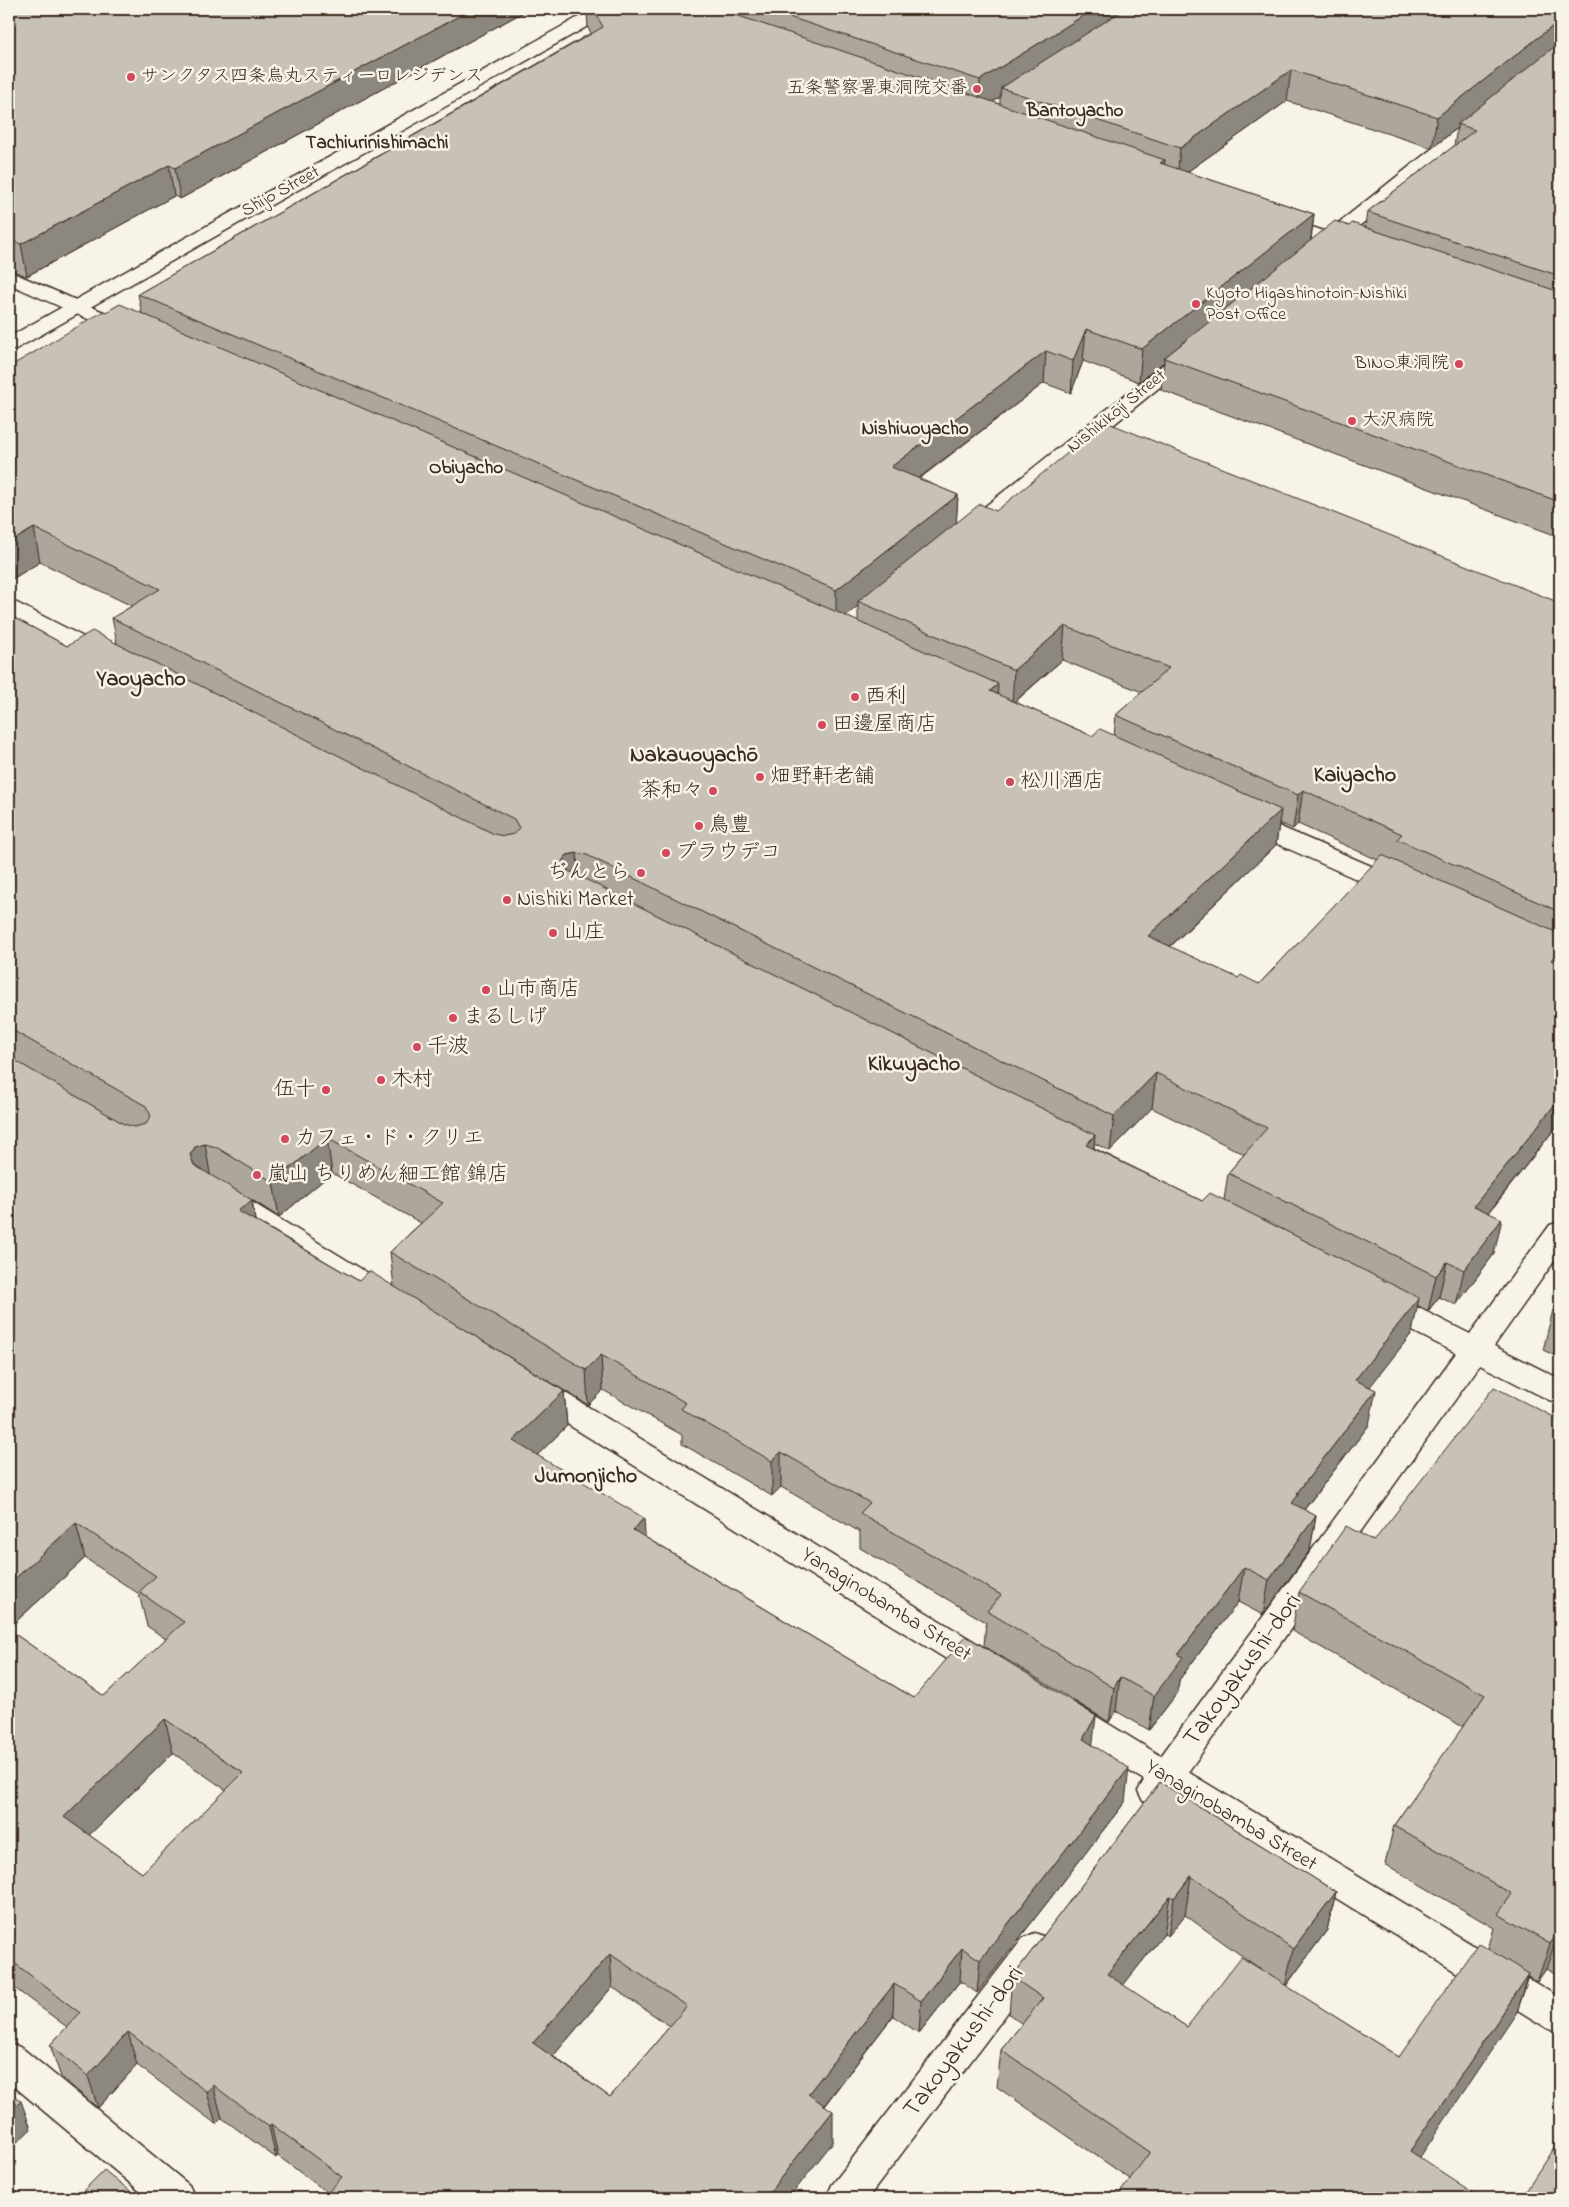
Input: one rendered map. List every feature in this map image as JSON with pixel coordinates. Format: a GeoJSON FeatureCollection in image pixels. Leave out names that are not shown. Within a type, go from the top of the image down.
{"type":"FeatureCollection","features":[{"type":"Feature","properties":{"kind":"street","name":"Shijo Street"},"geometry":{"type":"LineString","coordinates":[[9,345],[605,9]]}},
{"type":"Feature","properties":{"kind":"street"},"geometry":{"type":"LineString","coordinates":[[1301,264],[1499,106]]}},
{"type":"Feature","properties":{"kind":"street"},"geometry":{"type":"LineString","coordinates":[[1255,214],[1367,252]]}},
{"type":"Feature","properties":{"kind":"street"},"geometry":{"type":"LineString","coordinates":[[9,277],[150,339]]}},
{"type":"Feature","properties":{"kind":"street","name":"Nishikikōji Street"},"geometry":{"type":"LineString","coordinates":[[954,542],[1210,337]]}},
{"type":"Feature","properties":{"kind":"street"},"geometry":{"type":"LineString","coordinates":[[9,608],[124,667]]}},
{"type":"Feature","properties":{"kind":"street"},"geometry":{"type":"LineString","coordinates":[[1225,810],[1415,896]]}},
{"type":"Feature","properties":{"kind":"street"},"geometry":{"type":"LineString","coordinates":[[212,1192],[391,1301]]}},
{"type":"Feature","properties":{"kind":"street","name":"Takoyakushi-dori"},"geometry":{"type":"LineString","coordinates":[[1136,1817],[1560,1232]]}},
{"type":"Feature","properties":{"kind":"street"},"geometry":{"type":"LineString","coordinates":[[1360,1291],[1560,1392]]}},
{"type":"Feature","properties":{"kind":"street","name":"Yanaginobamba Street"},"geometry":{"type":"LineString","coordinates":[[510,1374],[1560,2017]]}},
{"type":"Feature","properties":{"kind":"street","name":"Takoyakushi-dori"},"geometry":{"type":"LineString","coordinates":[[845,2198],[1051,1928]]}},
{"type":"Feature","properties":{"kind":"street"},"geometry":{"type":"LineString","coordinates":[[9,2060],[176,2198]]}},
{"type":"Feature","properties":{"kind":"building"},"geometry":{"type":"Polygon","coordinates":[[[9,9],[472,9],[175,168],[169,165],[21,244],[9,240],[9,9]]]}},
{"type":"Feature","properties":{"kind":"building"},"geometry":{"type":"Polygon","coordinates":[[[593,9],[718,9],[1165,160],[1160,163],[1314,214],[1142,349],[1086,329],[1073,361],[1046,351],[891,467],[958,495],[836,590],[138,294],[603,27],[593,9]]]}},
{"type":"Feature","properties":{"kind":"building"},"geometry":{"type":"Polygon","coordinates":[[[765,9],[1094,9],[980,80],[765,9]]]}},
{"type":"Feature","properties":{"kind":"building"},"geometry":{"type":"Polygon","coordinates":[[[1125,9],[1560,9],[1560,21],[1437,117],[1291,70],[1180,148],[1001,88],[1125,9]]]}},
{"type":"Feature","properties":{"kind":"building"},"geometry":{"type":"Polygon","coordinates":[[[1560,42],[1560,276],[1367,212],[1475,130],[1458,124],[1560,42]]]}},
{"type":"Feature","properties":{"kind":"building"},"geometry":{"type":"Polygon","coordinates":[[[1335,221],[1349,226],[1352,223],[1560,292],[1560,502],[1164,358],[1335,221]]]}},
{"type":"Feature","properties":{"kind":"building"},"geometry":{"type":"Polygon","coordinates":[[[120,304],[830,609],[998,684],[990,691],[1092,736],[1100,729],[1281,810],[1148,936],[1238,978],[1241,975],[1259,984],[1382,855],[1560,934],[1560,949],[1551,960],[1560,964],[1560,1098],[1474,1206],[1502,1219],[1464,1270],[1447,1262],[1436,1276],[1228,1173],[1267,1128],[1156,1073],[1114,1116],[587,855],[577,853],[567,855],[562,861],[567,870],[1095,1135],[1086,1145],[1202,1201],[1210,1193],[1419,1298],[1355,1380],[1376,1390],[1297,1493],[1299,1494],[1292,1503],[1316,1516],[1269,1580],[1244,1567],[1178,1655],[1183,1657],[1154,1696],[1120,1677],[1114,1688],[987,1611],[1001,1595],[860,1513],[870,1503],[781,1452],[772,1461],[681,1409],[686,1403],[601,1355],[586,1370],[390,1252],[443,1203],[327,1138],[273,1182],[216,1147],[205,1144],[195,1147],[190,1155],[194,1165],[252,1200],[238,1211],[359,1281],[369,1271],[564,1391],[513,1441],[644,1518],[633,1530],[914,1698],[966,1636],[1096,1716],[1083,1739],[1129,1768],[980,1960],[962,1948],[921,2001],[894,1984],[808,2094],[833,2111],[765,2198],[323,2198],[342,2177],[271,2124],[269,2127],[213,2085],[207,2092],[128,2032],[88,2076],[50,2045],[80,2013],[9,1959],[9,1630],[104,1696],[184,1622],[139,1592],[156,1576],[76,1523],[9,1584],[9,1057],[124,1124],[134,1127],[146,1124],[151,1116],[146,1106],[9,1029],[9,615],[67,646],[92,631],[494,834],[504,836],[514,834],[519,828],[514,819],[112,618],[160,589],[34,528],[9,543],[9,367],[104,311],[106,312],[120,304]],[[165,1719],[64,1817],[142,1873],[243,1773],[165,1719]],[[610,1954],[533,2043],[610,2097],[687,2006],[610,1954]]]}},
{"type":"Feature","properties":{"kind":"building"},"geometry":{"type":"Polygon","coordinates":[[[1106,422],[1560,603],[1560,912],[1397,839],[1402,834],[1303,790],[1298,795],[1116,715],[1169,668],[1065,626],[1014,670],[858,601],[980,504],[996,511],[1106,422]]]}},
{"type":"Feature","properties":{"kind":"building"},"geometry":{"type":"Polygon","coordinates":[[[1560,1301],[1560,1313],[1553,1310],[1560,1301]]]}},
{"type":"Feature","properties":{"kind":"building"},"geometry":{"type":"Polygon","coordinates":[[[1494,1387],[1560,1420],[1560,1932],[1550,1944],[1498,1914],[1512,1894],[1394,1825],[1485,1695],[1299,1592],[1346,1526],[1374,1541],[1494,1387]]]}},
{"type":"Feature","properties":{"kind":"building"},"geometry":{"type":"Polygon","coordinates":[[[1160,1782],[1336,1892],[1293,1949],[1191,1876],[1174,1898],[1170,1896],[1107,1974],[1187,2027],[1241,1957],[1399,2057],[1478,1943],[1529,1974],[1410,2151],[1481,2198],[1116,2198],[1150,2152],[1001,2050],[1043,1998],[1012,1977],[1160,1782]]]}},
{"type":"Feature","properties":{"kind":"building"},"geometry":{"type":"Polygon","coordinates":[[[9,2091],[21,2101],[9,2113],[9,2091]]]}},
{"type":"Feature","properties":{"kind":"building"},"geometry":{"type":"Polygon","coordinates":[[[1560,2138],[1560,2198],[1521,2198],[1560,2138]]]}},
{"type":"Feature","properties":{"kind":"building"},"geometry":{"type":"Polygon","coordinates":[[[104,2170],[139,2198],[76,2198],[104,2170]]]}},
{"type":"Feature","properties":{"kind":"building"},"geometry":{"type":"Polygon","coordinates":[[[945,2191],[955,2198],[939,2198],[945,2191]]]}},
{"type":"Feature","properties":{"kind":"place","name":"サンクタス四条烏丸スティーロレジデンス"},"geometry":{"type":"Point","coordinates":[131,77]}},
{"type":"Feature","properties":{"kind":"place","name":"五条警察署東洞院交番"},"geometry":{"type":"Point","coordinates":[977,89]}},
{"type":"Feature","properties":{"kind":"place","name":"Kyoto Higashinotoin-Nishiki Post Office"},"geometry":{"type":"Point","coordinates":[1196,304]}},
{"type":"Feature","properties":{"kind":"place","name":"BINO東洞院"},"geometry":{"type":"Point","coordinates":[1459,364]}},
{"type":"Feature","properties":{"kind":"place","name":"大沢病院"},"geometry":{"type":"Point","coordinates":[1352,421]}},
{"type":"Feature","properties":{"kind":"place","name":"西利"},"geometry":{"type":"Point","coordinates":[855,697]}},
{"type":"Feature","properties":{"kind":"place","name":"田邊屋商店"},"geometry":{"type":"Point","coordinates":[822,725]}},
{"type":"Feature","properties":{"kind":"place","name":"畑野軒老舗"},"geometry":{"type":"Point","coordinates":[760,777]}},
{"type":"Feature","properties":{"kind":"place","name":"松川酒店"},"geometry":{"type":"Point","coordinates":[1010,782]}},
{"type":"Feature","properties":{"kind":"place","name":"茶和々"},"geometry":{"type":"Point","coordinates":[713,791]}},
{"type":"Feature","properties":{"kind":"place","name":"鳥豊"},"geometry":{"type":"Point","coordinates":[699,826]}},
{"type":"Feature","properties":{"kind":"place","name":"プラウデコ"},"geometry":{"type":"Point","coordinates":[666,853]}},
{"type":"Feature","properties":{"kind":"place","name":"ぢんとら"},"geometry":{"type":"Point","coordinates":[641,873]}},
{"type":"Feature","properties":{"kind":"place","name":"Nishiki Market"},"geometry":{"type":"Point","coordinates":[507,900]}},
{"type":"Feature","properties":{"kind":"place","name":"山庄"},"geometry":{"type":"Point","coordinates":[553,933]}},
{"type":"Feature","properties":{"kind":"place","name":"山市商店"},"geometry":{"type":"Point","coordinates":[486,990]}},
{"type":"Feature","properties":{"kind":"place","name":"まるしげ"},"geometry":{"type":"Point","coordinates":[453,1018]}},
{"type":"Feature","properties":{"kind":"place","name":"千波"},"geometry":{"type":"Point","coordinates":[417,1047]}},
{"type":"Feature","properties":{"kind":"place","name":"木村"},"geometry":{"type":"Point","coordinates":[381,1080]}},
{"type":"Feature","properties":{"kind":"place","name":"伍十"},"geometry":{"type":"Point","coordinates":[326,1090]}},
{"type":"Feature","properties":{"kind":"place","name":"カフェ・ド・クリエ"},"geometry":{"type":"Point","coordinates":[285,1139]}},
{"type":"Feature","properties":{"kind":"place","name":"嵐山 ちりめん細工館 錦店"},"geometry":{"type":"Point","coordinates":[257,1175]}},
{"type":"Feature","properties":{"kind":"district","name":"Bantoyacho"},"geometry":{"type":"Point","coordinates":[1075,111]}},
{"type":"Feature","properties":{"kind":"district","name":"Tachiurinishimachi"},"geometry":{"type":"Point","coordinates":[377,143]}},
{"type":"Feature","properties":{"kind":"district","name":"Nishiuoyacho"},"geometry":{"type":"Point","coordinates":[915,429]}},
{"type":"Feature","properties":{"kind":"district","name":"Obiyacho"},"geometry":{"type":"Point","coordinates":[466,468]}},
{"type":"Feature","properties":{"kind":"district","name":"Yaoyacho"},"geometry":{"type":"Point","coordinates":[141,680]}},
{"type":"Feature","properties":{"kind":"district","name":"Nakauoyachō"},"geometry":{"type":"Point","coordinates":[694,756]}},
{"type":"Feature","properties":{"kind":"district","name":"Kaiyacho"},"geometry":{"type":"Point","coordinates":[1355,776]}},
{"type":"Feature","properties":{"kind":"district","name":"Kikuyacho"},"geometry":{"type":"Point","coordinates":[914,1065]}},
{"type":"Feature","properties":{"kind":"district","name":"Jumonjicho"},"geometry":{"type":"Point","coordinates":[586,1477]}}]}
